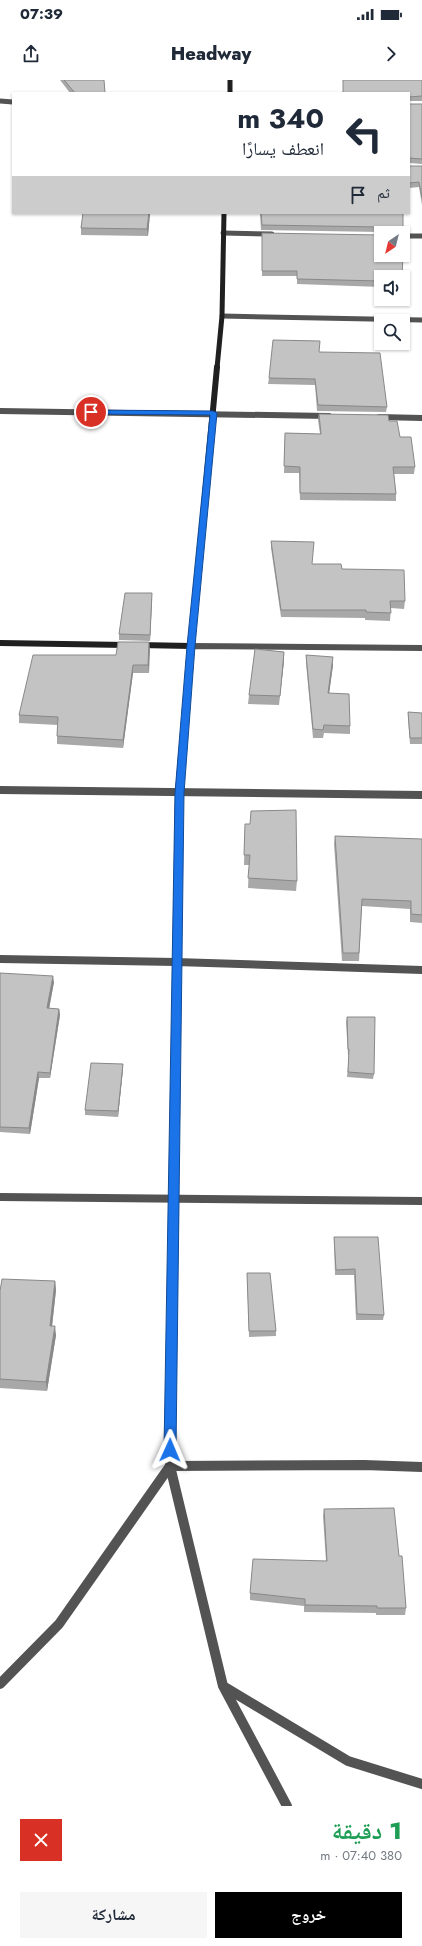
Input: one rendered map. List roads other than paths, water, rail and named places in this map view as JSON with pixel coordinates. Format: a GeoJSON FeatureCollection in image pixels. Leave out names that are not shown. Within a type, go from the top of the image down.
{"type":"FeatureCollection","features":[{"type":"Feature","properties":{"kind":"main road"},"geometry":{"type":"LineString","coordinates":[[230,80],[230,92]]}},
{"type":"Feature","properties":{"kind":"main road"},"geometry":{"type":"LineString","coordinates":[[0,643],[191,646],[222,316],[224,214]]}},
{"type":"Feature","properties":{"kind":"street"},"geometry":{"type":"LineString","coordinates":[[0,101],[12,102]]}},
{"type":"Feature","properties":{"kind":"street"},"geometry":{"type":"LineString","coordinates":[[223,234],[278,234]]}},
{"type":"Feature","properties":{"kind":"street"},"geometry":{"type":"LineString","coordinates":[[410,236],[422,236]]}},
{"type":"Feature","properties":{"kind":"street"},"geometry":{"type":"LineString","coordinates":[[222,316],[422,320]]}},
{"type":"Feature","properties":{"kind":"street"},"geometry":{"type":"LineString","coordinates":[[0,411],[337,416]]}},
{"type":"Feature","properties":{"kind":"street"},"geometry":{"type":"LineString","coordinates":[[376,417],[422,418]]}},
{"type":"Feature","properties":{"kind":"street"},"geometry":{"type":"LineString","coordinates":[[287,1806],[223,1686],[170,1466],[179,793],[191,646],[422,648]]}},
{"type":"Feature","properties":{"kind":"street"},"geometry":{"type":"LineString","coordinates":[[0,790],[179,793],[422,794]]}},
{"type":"Feature","properties":{"kind":"street"},"geometry":{"type":"LineString","coordinates":[[0,959],[176,962],[422,970]]}},
{"type":"Feature","properties":{"kind":"street"},"geometry":{"type":"LineString","coordinates":[[0,1197],[422,1201]]}},
{"type":"Feature","properties":{"kind":"street"},"geometry":{"type":"LineString","coordinates":[[170,1466],[364,1465],[422,1467]]}},
{"type":"Feature","properties":{"kind":"street"},"geometry":{"type":"LineString","coordinates":[[0,1684],[60,1624],[170,1466]]}},
{"type":"Feature","properties":{"kind":"street"},"geometry":{"type":"LineString","coordinates":[[223,1686],[348,1761],[422,1784]]}}]}
